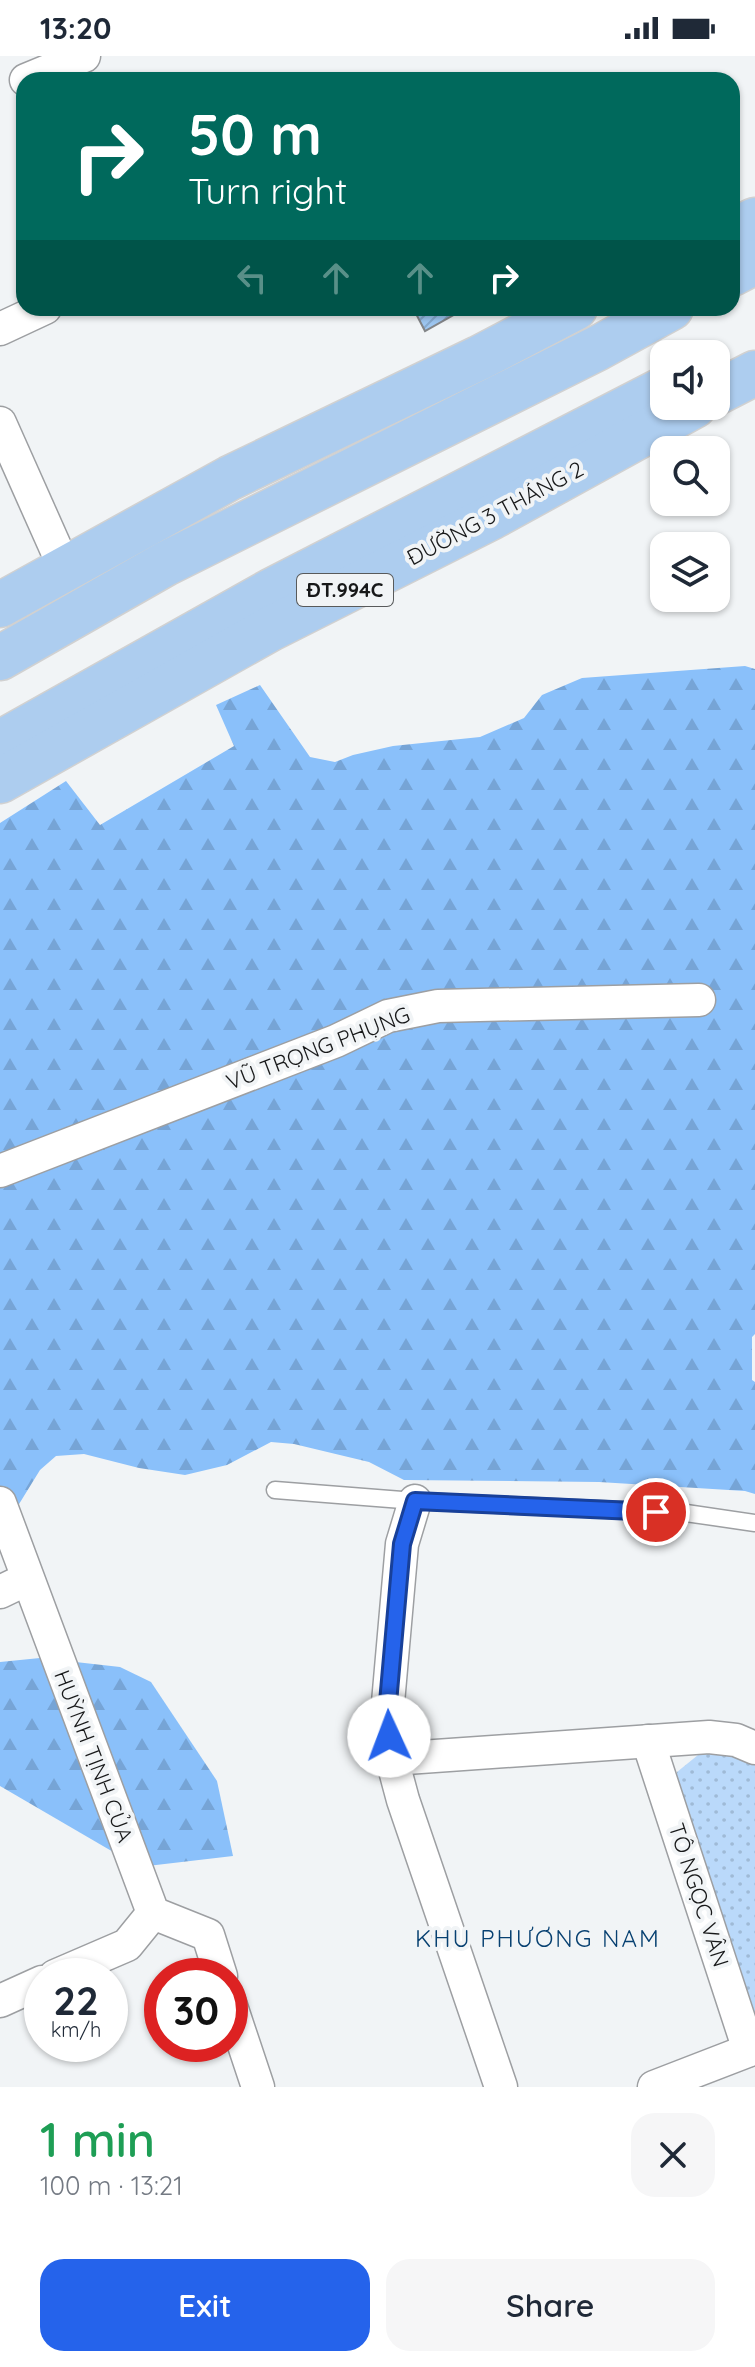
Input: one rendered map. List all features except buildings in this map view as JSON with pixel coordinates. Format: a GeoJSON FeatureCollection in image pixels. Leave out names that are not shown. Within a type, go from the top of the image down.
{"type":"FeatureCollection","features":[{"type":"Feature","properties":{"kind":"main road"},"geometry":{"type":"LineString","coordinates":[[0,605],[230,478],[562,316]]}},
{"type":"Feature","properties":{"kind":"main road"},"geometry":{"type":"LineString","coordinates":[[0,658],[165,564],[656,316]]}},
{"type":"Feature","properties":{"kind":"main road"},"geometry":{"type":"LineString","coordinates":[[730,357],[755,345]]}},
{"type":"Feature","properties":{"kind":"main road"},"geometry":{"type":"LineString","coordinates":[[730,386],[755,373]]}},
{"type":"Feature","properties":{"kind":"main road","name":"ĐƯỜNG 3 THÁNG 2"},"geometry":{"type":"LineString","coordinates":[[0,781],[624,427],[650,402]]}},
{"type":"Feature","properties":{"kind":"main road","name":"ĐƯỜNG 3 THÁNG 2"},"geometry":{"type":"LineString","coordinates":[[0,743],[271,591],[624,427],[650,419]]}},
{"type":"Feature","properties":{"kind":"street"},"geometry":{"type":"LineString","coordinates":[[45,72],[84,56]]}},
{"type":"Feature","properties":{"kind":"street"},"geometry":{"type":"LineString","coordinates":[[0,329],[28,316]]}},
{"type":"Feature","properties":{"kind":"street"},"geometry":{"type":"LineString","coordinates":[[582,316],[598,348]]}},
{"type":"Feature","properties":{"kind":"street"},"geometry":{"type":"LineString","coordinates":[[0,423],[65,569]]}},
{"type":"Feature","properties":{"kind":"street","name":"VŨ TRỌNG PHỤNG"},"geometry":{"type":"LineString","coordinates":[[0,1171],[336,1041],[388,1016],[438,1006],[699,1000]]}},
{"type":"Feature","properties":{"kind":"street"},"geometry":{"type":"LineString","coordinates":[[415,1501],[402,1544],[387,1714],[392,1759],[403,1800],[501,2087]]}},
{"type":"Feature","properties":{"kind":"street","name":"HUỲNH TỊNH CỦA"},"geometry":{"type":"LineString","coordinates":[[0,1503],[14,1585],[153,1913]]}},
{"type":"Feature","properties":{"kind":"street"},"geometry":{"type":"LineString","coordinates":[[392,1759],[709,1737],[736,1740],[755,1748]]}},
{"type":"Feature","properties":{"kind":"street","name":"TÔ NGỌC VÂN"},"geometry":{"type":"LineString","coordinates":[[648,1741],[752,2049]]}},
{"type":"Feature","properties":{"kind":"street"},"geometry":{"type":"LineString","coordinates":[[97,1958],[127,1945],[153,1913],[208,1935],[215,1958]]}},
{"type":"Feature","properties":{"kind":"street"},"geometry":{"type":"LineString","coordinates":[[0,2001],[24,1990]]}},
{"type":"Feature","properties":{"kind":"street"},"geometry":{"type":"LineString","coordinates":[[654,2087],[752,2049]]}},
{"type":"Feature","properties":{"kind":"street"},"geometry":{"type":"LineString","coordinates":[[248,2057],[258,2087]]}},
{"type":"Feature","properties":{"kind":"lane"},"geometry":{"type":"LineString","coordinates":[[275,1490],[415,1501],[686,1513],[755,1523]]}},
{"type":"Feature","properties":{"kind":"green space"},"geometry":{"type":"Polygon","coordinates":[[[745,666],[755,669],[755,1334],[752,1337],[752,1380],[755,1382],[755,1494],[599,1482],[404,1480],[369,1462],[294,1444],[271,1442],[227,1465],[185,1475],[139,1468],[84,1454],[56,1456],[40,1470],[0,1535],[0,823],[66,781],[100,825],[234,746],[216,705],[260,685],[310,757],[335,762],[393,746],[480,737],[524,718],[542,695],[582,678],[745,666]]]}},
{"type":"Feature","properties":{"kind":"green space"},"geometry":{"type":"Polygon","coordinates":[[[40,1658],[120,1667],[151,1682],[217,1781],[233,1856],[139,1867],[0,1786],[0,1662],[40,1658]]]}},
{"type":"Feature","properties":{"kind":"shaded area"},"geometry":{"type":"Polygon","coordinates":[[[731,1752],[755,1762],[755,2015],[749,2011],[670,1808],[677,1772],[698,1755],[731,1752]]]}},
{"type":"Feature","properties":{"kind":"district","name":"KHU PHƯƠNG NAM"},"geometry":{"type":"Point","coordinates":[538,1939]}},
{"type":"Feature","properties":{"kind":"route"},"geometry":{"type":"LineString","coordinates":[[389,1736],[387,1714],[402,1544],[415,1501],[656,1512]]}}]}
